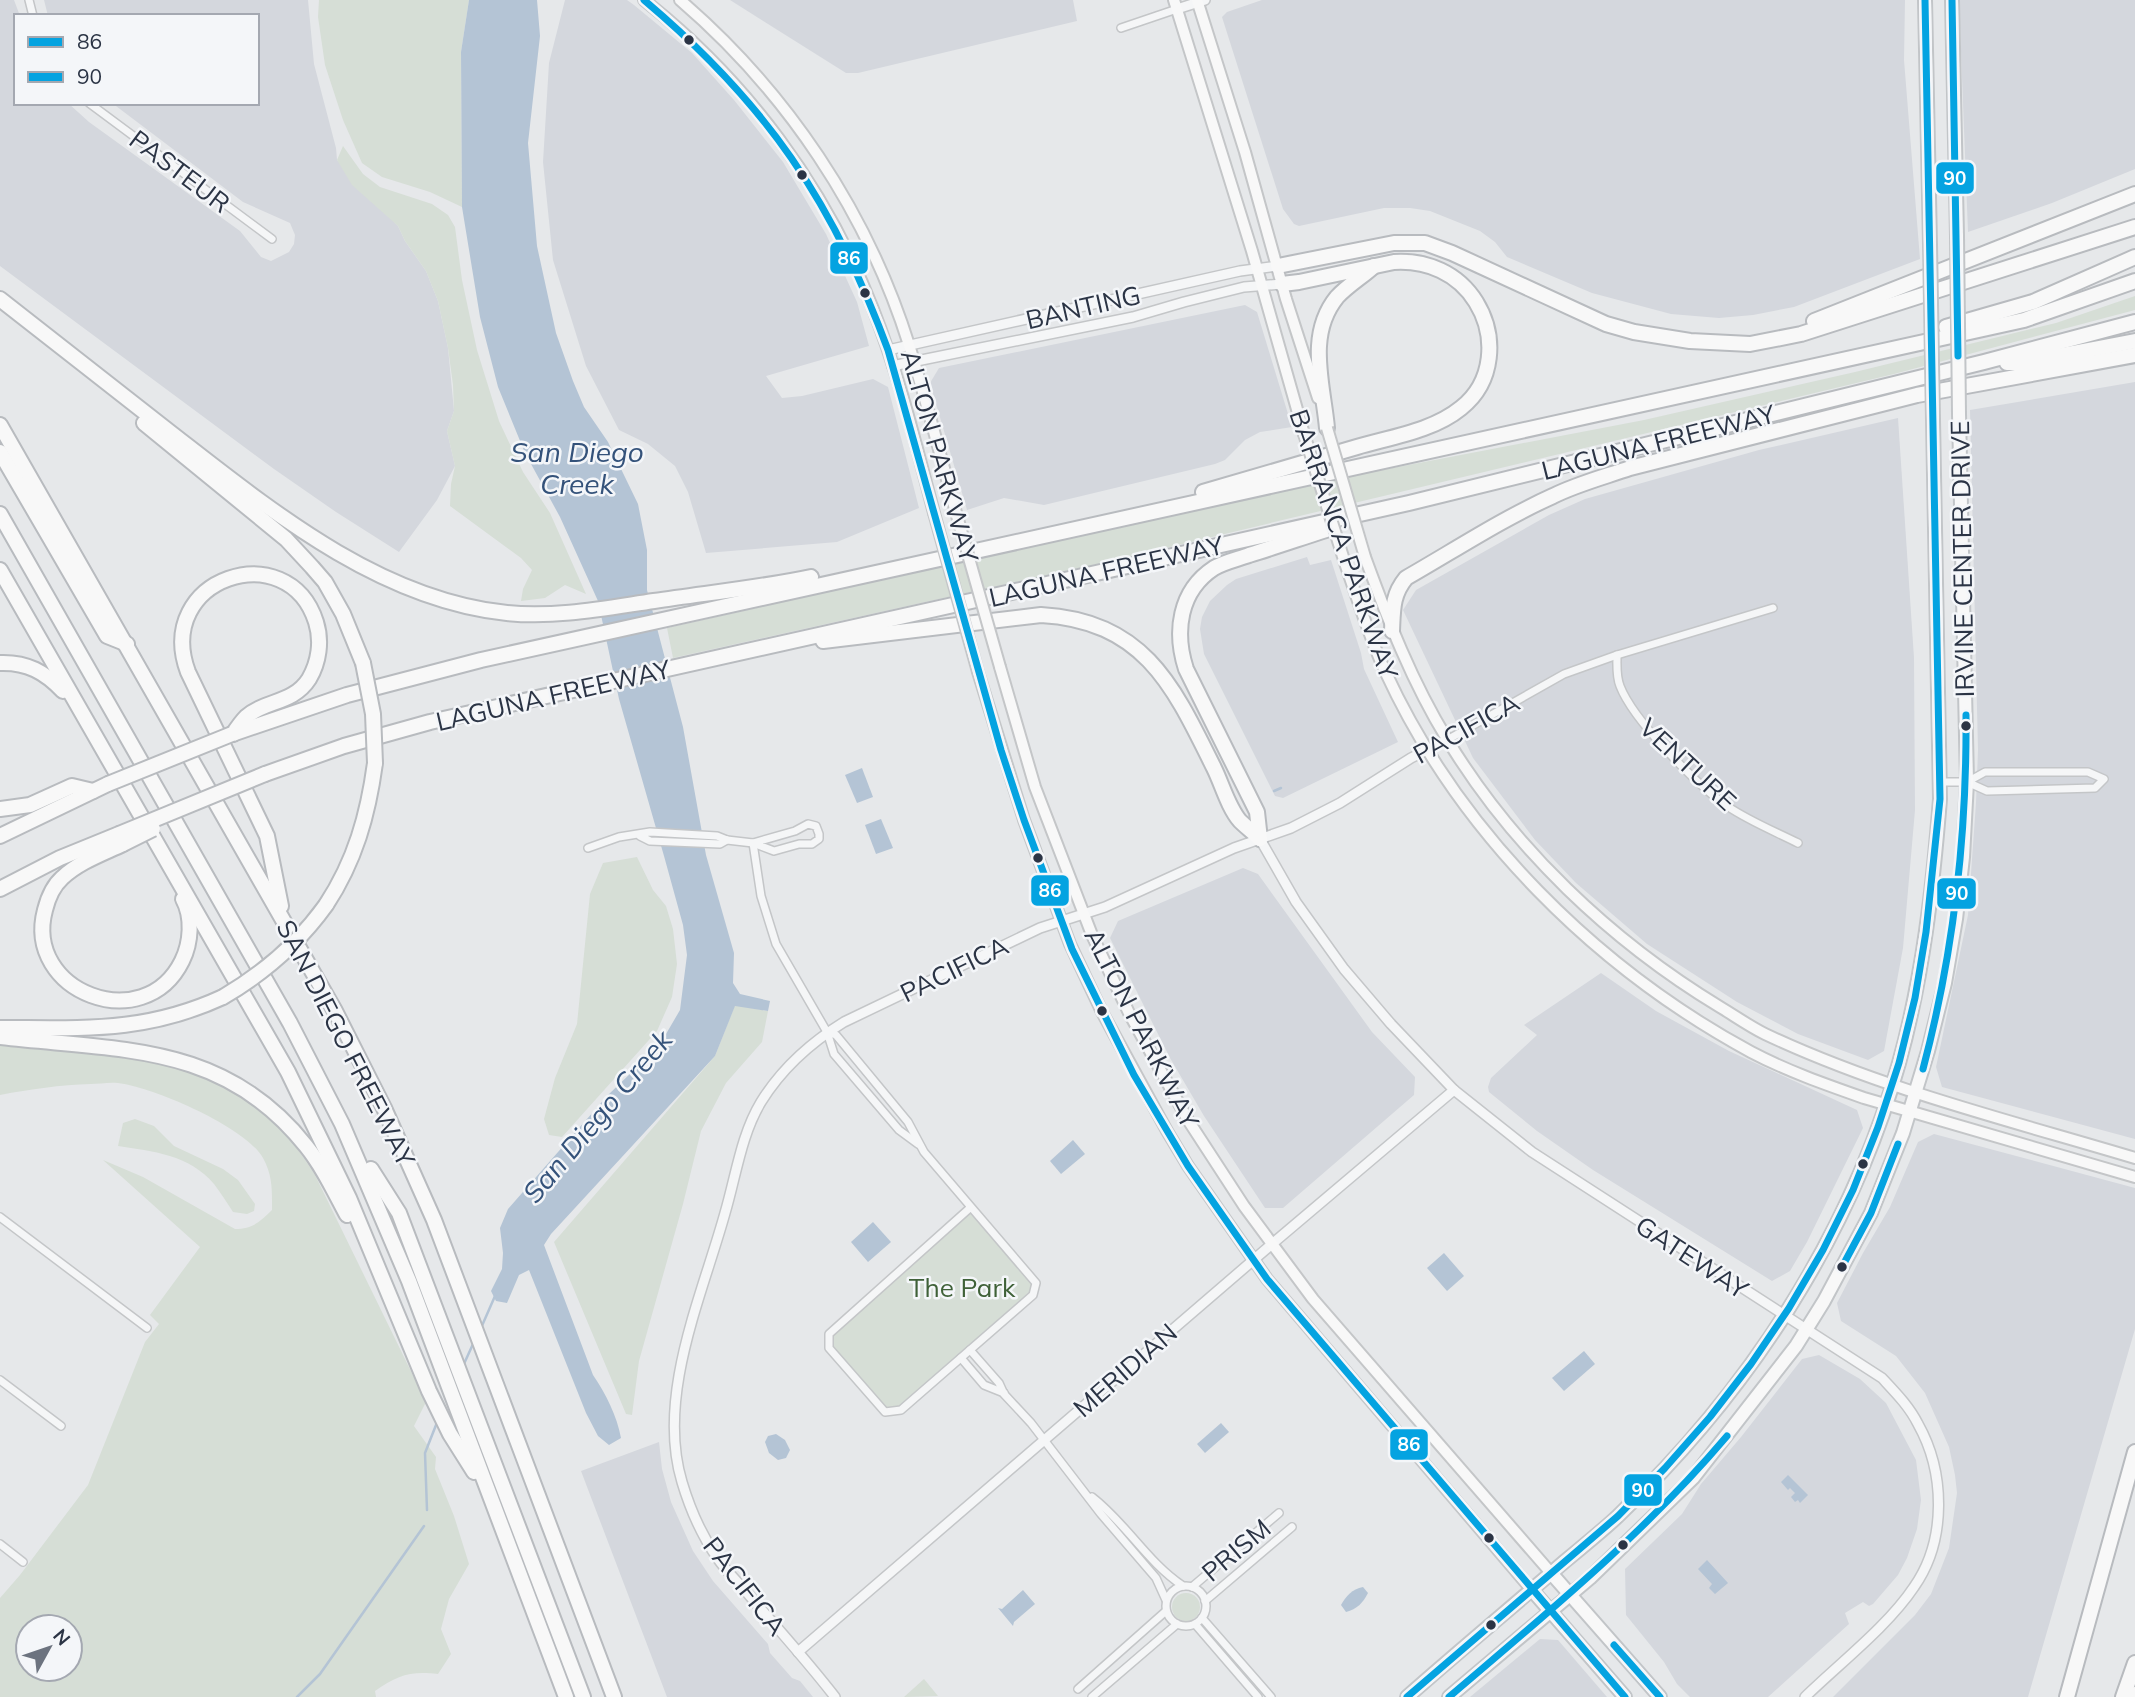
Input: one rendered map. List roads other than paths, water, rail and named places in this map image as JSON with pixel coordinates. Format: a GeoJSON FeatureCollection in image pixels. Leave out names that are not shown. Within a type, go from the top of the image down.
{"type":"FeatureCollection","features":[{"type":"Feature","properties":{"kind":"highway"},"geometry":{"type":"LineString","coordinates":[[1690,341],[1761,335],[1805,324],[2135,194]]}},
{"type":"Feature","properties":{"kind":"highway"},"geometry":{"type":"LineString","coordinates":[[1278,266],[1394,243],[1425,243],[1606,324],[1649,336],[1750,344],[1801,334],[2135,228]]}},
{"type":"Feature","properties":{"kind":"highway"},"geometry":{"type":"LineString","coordinates":[[1812,365],[2033,302],[2135,257]]}},
{"type":"Feature","properties":{"kind":"highway"},"geometry":{"type":"LineString","coordinates":[[1090,524],[1413,431],[1447,417],[1467,404],[1479,387],[1489,357],[1487,329],[1472,297],[1457,281],[1429,265],[1410,261],[1376,264],[1282,284]]}},
{"type":"Feature","properties":{"kind":"highway"},"geometry":{"type":"LineString","coordinates":[[1327,428],[1318,336],[1330,307],[1338,296],[1376,264]]}},
{"type":"Feature","properties":{"kind":"highway"},"geometry":{"type":"LineString","coordinates":[[1812,365],[2024,320],[2135,281]]}},
{"type":"Feature","properties":{"kind":"highway"},"geometry":{"type":"LineString","coordinates":[[0,301],[266,504],[320,540],[382,576],[431,597],[491,611],[542,614],[780,584],[866,567],[903,566]]}},
{"type":"Feature","properties":{"kind":"highway"},"geometry":{"type":"LineString","coordinates":[[0,301],[286,539],[312,567],[331,592],[349,625],[363,663],[373,714],[375,763],[359,839],[345,872],[326,905],[299,939],[273,964],[223,997],[167,1018],[130,1026],[0,1028]]}},
{"type":"Feature","properties":{"kind":"highway"},"geometry":{"type":"LineString","coordinates":[[1984,362],[2135,322]]}},
{"type":"Feature","properties":{"kind":"highway"},"geometry":{"type":"LineString","coordinates":[[1984,362],[2021,363],[2135,341]]}},
{"type":"Feature","properties":{"kind":"highway"},"geometry":{"type":"LineString","coordinates":[[1392,631],[1394,600],[1397,589],[1406,578],[1521,511],[1566,491],[1630,468],[1878,404],[1975,383],[2135,355]]}},
{"type":"Feature","properties":{"kind":"highway","name":"LAGUNA FREEWAY"},"geometry":{"type":"LineString","coordinates":[[121,839],[180,816],[187,805],[265,774],[344,746],[430,722],[1409,503],[1984,362]]}},
{"type":"Feature","properties":{"kind":"highway","name":"LAGUNA FREEWAY"},"geometry":{"type":"LineString","coordinates":[[0,836],[93,791],[238,730],[416,676],[1812,365]]}},
{"type":"Feature","properties":{"kind":"highway","name":"SAN DIEGO FREEWAY"},"geometry":{"type":"LineString","coordinates":[[0,425],[335,1011],[384,1108],[434,1220],[614,1697]]}},
{"type":"Feature","properties":{"kind":"highway"},"geometry":{"type":"LineString","coordinates":[[0,452],[107,636],[127,644]]}},
{"type":"Feature","properties":{"kind":"highway"},"geometry":{"type":"LineString","coordinates":[[1260,839],[1257,812],[1184,661],[1179,634],[1187,599],[1204,576],[1222,564],[1409,503]]}},
{"type":"Feature","properties":{"kind":"highway","name":"SAN DIEGO FREEWAY"},"geometry":{"type":"LineString","coordinates":[[0,514],[290,1023],[342,1124],[396,1249],[566,1697]]}},
{"type":"Feature","properties":{"kind":"highway"},"geometry":{"type":"LineString","coordinates":[[0,570],[288,1072],[349,1198],[429,1391],[450,1434],[490,1497]]}},
{"type":"Feature","properties":{"kind":"highway"},"geometry":{"type":"LineString","coordinates":[[238,730],[247,716],[296,694],[310,677],[319,650],[320,638],[314,617],[302,598],[286,584],[256,574],[227,578],[201,595],[184,623],[182,649],[188,672],[267,836],[284,921]]}},
{"type":"Feature","properties":{"kind":"highway"},"geometry":{"type":"LineString","coordinates":[[797,641],[839,640],[1041,615],[1074,618],[1101,626],[1126,640],[1148,658],[1164,677],[1192,725],[1239,820],[1260,839]]}},
{"type":"Feature","properties":{"kind":"highway"},"geometry":{"type":"LineString","coordinates":[[0,663],[21,664],[41,672],[51,678],[78,705]]}},
{"type":"Feature","properties":{"kind":"highway"},"geometry":{"type":"LineString","coordinates":[[0,809],[30,805],[72,786],[93,791]]}},
{"type":"Feature","properties":{"kind":"highway"},"geometry":{"type":"LineString","coordinates":[[121,839],[62,878],[48,898],[43,918],[45,945],[57,970],[78,990],[106,1000],[137,998],[163,985],[178,968],[190,936],[187,907],[144,829],[134,804]]}},
{"type":"Feature","properties":{"kind":"highway"},"geometry":{"type":"LineString","coordinates":[[0,889],[60,858],[121,839]]}},
{"type":"Feature","properties":{"kind":"highway"},"geometry":{"type":"LineString","coordinates":[[0,1037],[148,1053],[192,1064],[234,1082],[274,1112],[307,1148],[329,1181],[382,1277]]}},
{"type":"Feature","properties":{"kind":"highway"},"geometry":{"type":"LineString","coordinates":[[342,1124],[399,1213],[583,1697]]}},
{"type":"Feature","properties":{"kind":"highway"},"geometry":{"type":"LineString","coordinates":[[2067,1697],[2135,1452]]}},
{"type":"Feature","properties":{"kind":"highway"},"geometry":{"type":"LineString","coordinates":[[2123,1697],[2135,1663]]}},
{"type":"Feature","properties":{"kind":"main road","name":"ALTON PARKWAY"},"geometry":{"type":"LineString","coordinates":[[644,0],[675,25],[730,79],[786,146],[837,231],[864,286],[888,350],[978,672],[1024,820],[1061,920],[1094,996],[1146,1095],[1188,1167],[1253,1260],[1339,1366],[1625,1697]]}},
{"type":"Feature","properties":{"kind":"main road","name":"ALTON PARKWAY"},"geometry":{"type":"LineString","coordinates":[[680,0],[756,74],[785,110],[817,154],[851,209],[873,252],[914,362],[1035,787],[1060,857],[1120,995],[1173,1094],[1228,1182],[1272,1244],[1352,1346],[1660,1697]]}},
{"type":"Feature","properties":{"kind":"main road","name":"IRVINE CENTER DRIVE"},"geometry":{"type":"LineString","coordinates":[[1407,1697],[1616,1518],[1686,1447],[1785,1316],[1841,1214],[1886,1104],[1899,1061],[1922,955],[1936,848],[1941,782],[1925,0]]}},
{"type":"Feature","properties":{"kind":"main road","name":"IRVINE CENTER DRIVE"},"geometry":{"type":"LineString","coordinates":[[1449,1697],[1623,1548],[1693,1478],[1749,1407],[1806,1329],[1871,1213],[1917,1092],[1945,983],[1956,919],[1965,838],[1967,782],[1952,0]]}},
{"type":"Feature","properties":{"kind":"main road","name":"BARRANCA PARKWAY"},"geometry":{"type":"LineString","coordinates":[[1200,1],[1365,557],[1392,631],[1447,740],[1519,836],[1564,886],[1623,940],[1686,986],[1763,1033],[1835,1064],[1917,1092],[2135,1158]]}},
{"type":"Feature","properties":{"kind":"main road","name":"BARRANCA PARKWAY"},"geometry":{"type":"LineString","coordinates":[[1176,4],[1304,434],[1345,563],[1385,672],[1427,749],[1461,799],[1505,855],[1551,905],[1612,958],[1675,1004],[1752,1052],[1825,1084],[1910,1112],[2135,1177]]}},
{"type":"Feature","properties":{"kind":"street"},"geometry":{"type":"LineString","coordinates":[[1121,28],[1176,4],[1200,1]]}},
{"type":"Feature","properties":{"kind":"street","name":"PASTEUR"},"geometry":{"type":"LineString","coordinates":[[92,105],[272,239]]}},
{"type":"Feature","properties":{"kind":"street","name":"BANTING"},"geometry":{"type":"LineString","coordinates":[[888,350],[1278,266]]}},
{"type":"Feature","properties":{"kind":"street","name":"BANTING"},"geometry":{"type":"LineString","coordinates":[[892,366],[1133,317],[1184,302],[1261,285],[1282,284]]}},
{"type":"Feature","properties":{"kind":"street","name":"PACIFICA"},"geometry":{"type":"LineString","coordinates":[[835,1697],[719,1561],[700,1528],[681,1480],[676,1444],[675,1410],[681,1365],[742,1147],[759,1105],[794,1059],[827,1032],[986,953],[1061,920],[1105,907],[1291,828],[1340,803],[1427,749],[1564,674],[1617,654],[1773,608]]}},
{"type":"Feature","properties":{"kind":"street","name":"VENTURE"},"geometry":{"type":"LineString","coordinates":[[1617,654],[1617,672],[1626,698],[1639,719],[1665,747],[1713,796],[1798,843]]}},
{"type":"Feature","properties":{"kind":"street"},"geometry":{"type":"LineString","coordinates":[[1941,782],[1967,782],[1987,791],[1997,791],[2095,788],[2104,779],[2088,772],[1985,772],[1967,782]]}},
{"type":"Feature","properties":{"kind":"street"},"geometry":{"type":"LineString","coordinates":[[588,848],[619,837],[640,836],[753,843],[774,851],[799,844],[812,844],[819,839],[820,834],[816,826],[808,824],[795,831],[753,843]]}},
{"type":"Feature","properties":{"kind":"street","name":"GATEWAY"},"geometry":{"type":"LineString","coordinates":[[1260,839],[1296,902],[1344,970],[1454,1090],[1532,1152],[1882,1378],[1917,1421],[1931,1455],[1938,1490],[1935,1533],[1927,1564],[1913,1590],[1884,1622],[1805,1697]]}},
{"type":"Feature","properties":{"kind":"street"},"geometry":{"type":"LineString","coordinates":[[753,843],[761,896],[773,937],[827,1032],[835,1054],[899,1130],[919,1145],[1036,1283],[1033,1295],[901,1410],[886,1412],[829,1348],[829,1334],[971,1207]]}},
{"type":"Feature","properties":{"kind":"street"},"geometry":{"type":"LineString","coordinates":[[827,1032],[836,1035],[908,1122],[919,1145]]}},
{"type":"Feature","properties":{"kind":"street","name":"MERIDIAN"},"geometry":{"type":"LineString","coordinates":[[798,1652],[1454,1090]]}},
{"type":"Feature","properties":{"kind":"street"},"geometry":{"type":"LineString","coordinates":[[0,1217],[146,1328]]}},
{"type":"Feature","properties":{"kind":"street"},"geometry":{"type":"LineString","coordinates":[[970,1350],[1101,1514],[1156,1578],[1166,1600],[1166,1611],[1177,1624],[1195,1624],[1205,1612],[1205,1601],[1199,1591],[1192,1587],[1183,1586],[1172,1590],[1166,1600]]}},
{"type":"Feature","properties":{"kind":"street"},"geometry":{"type":"LineString","coordinates":[[961,1358],[984,1385],[1004,1394]]}},
{"type":"Feature","properties":{"kind":"street"},"geometry":{"type":"LineString","coordinates":[[0,1380],[61,1426]]}},
{"type":"Feature","properties":{"kind":"street"},"geometry":{"type":"LineString","coordinates":[[1086,1492],[1108,1509],[1163,1573],[1183,1586]]}},
{"type":"Feature","properties":{"kind":"street","name":"PRISM"},"geometry":{"type":"LineString","coordinates":[[1192,1587],[1279,1513]]}},
{"type":"Feature","properties":{"kind":"street","name":"PRISM"},"geometry":{"type":"LineString","coordinates":[[1205,1601],[1292,1527]]}},
{"type":"Feature","properties":{"kind":"street"},"geometry":{"type":"LineString","coordinates":[[0,1544],[23,1562]]}},
{"type":"Feature","properties":{"kind":"street"},"geometry":{"type":"LineString","coordinates":[[1078,1689],[1166,1611]]}},
{"type":"Feature","properties":{"kind":"street"},"geometry":{"type":"LineString","coordinates":[[1202,1618],[1270,1697]]}},
{"type":"Feature","properties":{"kind":"street"},"geometry":{"type":"LineString","coordinates":[[1092,1697],[1177,1624]]}},
{"type":"Feature","properties":{"kind":"street"},"geometry":{"type":"LineString","coordinates":[[1195,1624],[1258,1697]]}},
{"type":"Feature","properties":{"kind":"water","name":"San Diego Creek"},"geometry":{"type":"Polygon","coordinates":[[[469,0],[537,0],[540,36],[528,143],[537,246],[556,333],[584,407],[608,442],[638,504],[647,550],[647,590],[683,727],[706,855],[734,953],[733,983],[740,994],[770,1001],[768,1011],[735,1006],[715,1056],[551,1234],[544,1245],[593,1375],[607,1397],[617,1422],[621,1438],[609,1445],[598,1436],[586,1413],[529,1270],[519,1275],[507,1303],[496,1301],[491,1291],[502,1269],[500,1228],[508,1209],[608,1095],[659,1046],[680,1010],[687,955],[683,925],[619,699],[598,601],[560,517],[525,453],[498,387],[480,317],[462,207],[461,52],[469,0]]]}},
{"type":"Feature","properties":{"kind":"water"},"geometry":{"type":"Polygon","coordinates":[[[862,768],[873,797],[857,803],[845,775],[862,768]]]}},
{"type":"Feature","properties":{"kind":"water"},"geometry":{"type":"Polygon","coordinates":[[[881,819],[893,848],[876,854],[865,825],[881,819]]]}},
{"type":"Feature","properties":{"kind":"water"},"geometry":{"type":"Polygon","coordinates":[[[1073,1140],[1085,1154],[1061,1174],[1050,1161],[1073,1140]]]}},
{"type":"Feature","properties":{"kind":"water"},"geometry":{"type":"Polygon","coordinates":[[[873,1222],[891,1242],[868,1262],[851,1242],[873,1222]]]}},
{"type":"Feature","properties":{"kind":"water"},"geometry":{"type":"Polygon","coordinates":[[[1444,1253],[1464,1276],[1447,1291],[1427,1268],[1444,1253]]]}},
{"type":"Feature","properties":{"kind":"water"},"geometry":{"type":"Polygon","coordinates":[[[1584,1351],[1595,1364],[1564,1391],[1552,1378],[1584,1351]]]}},
{"type":"Feature","properties":{"kind":"water"},"geometry":{"type":"Polygon","coordinates":[[[1221,1423],[1229,1432],[1205,1453],[1197,1444],[1221,1423]]]}},
{"type":"Feature","properties":{"kind":"water"},"geometry":{"type":"Polygon","coordinates":[[[776,1434],[785,1440],[790,1450],[786,1458],[778,1460],[769,1453],[765,1442],[768,1436],[776,1434]]]}},
{"type":"Feature","properties":{"kind":"water"},"geometry":{"type":"Polygon","coordinates":[[[1788,1475],[1808,1495],[1800,1503],[1798,1500],[1795,1502],[1791,1497],[1795,1493],[1781,1482],[1788,1475]]]}},
{"type":"Feature","properties":{"kind":"water"},"geometry":{"type":"Polygon","coordinates":[[[1707,1560],[1728,1583],[1715,1594],[1709,1588],[1712,1584],[1698,1569],[1707,1560]]]}},
{"type":"Feature","properties":{"kind":"water"},"geometry":{"type":"Polygon","coordinates":[[[1363,1587],[1368,1593],[1364,1600],[1346,1612],[1341,1605],[1345,1599],[1353,1591],[1363,1587]]]}},
{"type":"Feature","properties":{"kind":"water"},"geometry":{"type":"Polygon","coordinates":[[[1023,1590],[1035,1604],[1014,1622],[1013,1626],[998,1608],[1002,1609],[1023,1590]]]}},
{"type":"Feature","properties":{"kind":"waterway"},"geometry":{"type":"LineString","coordinates":[[1274,791],[1281,788]]}},
{"type":"Feature","properties":{"kind":"waterway","name":"San Diego Creek"},"geometry":{"type":"LineString","coordinates":[[481,1328],[495,1296]]}},
{"type":"Feature","properties":{"kind":"waterway","name":"San Diego Creek"},"geometry":{"type":"LineString","coordinates":[[463,1366],[473,1344]]}},
{"type":"Feature","properties":{"kind":"waterway","name":"San Diego Creek"},"geometry":{"type":"LineString","coordinates":[[427,1510],[425,1453],[438,1420]]}},
{"type":"Feature","properties":{"kind":"waterway","name":"San Diego Creek"},"geometry":{"type":"LineString","coordinates":[[297,1697],[320,1674],[424,1526]]}},
{"type":"Feature","properties":{"kind":"park label","name":"The Park"},"geometry":{"type":"Point","coordinates":[962,1287]}}]}
